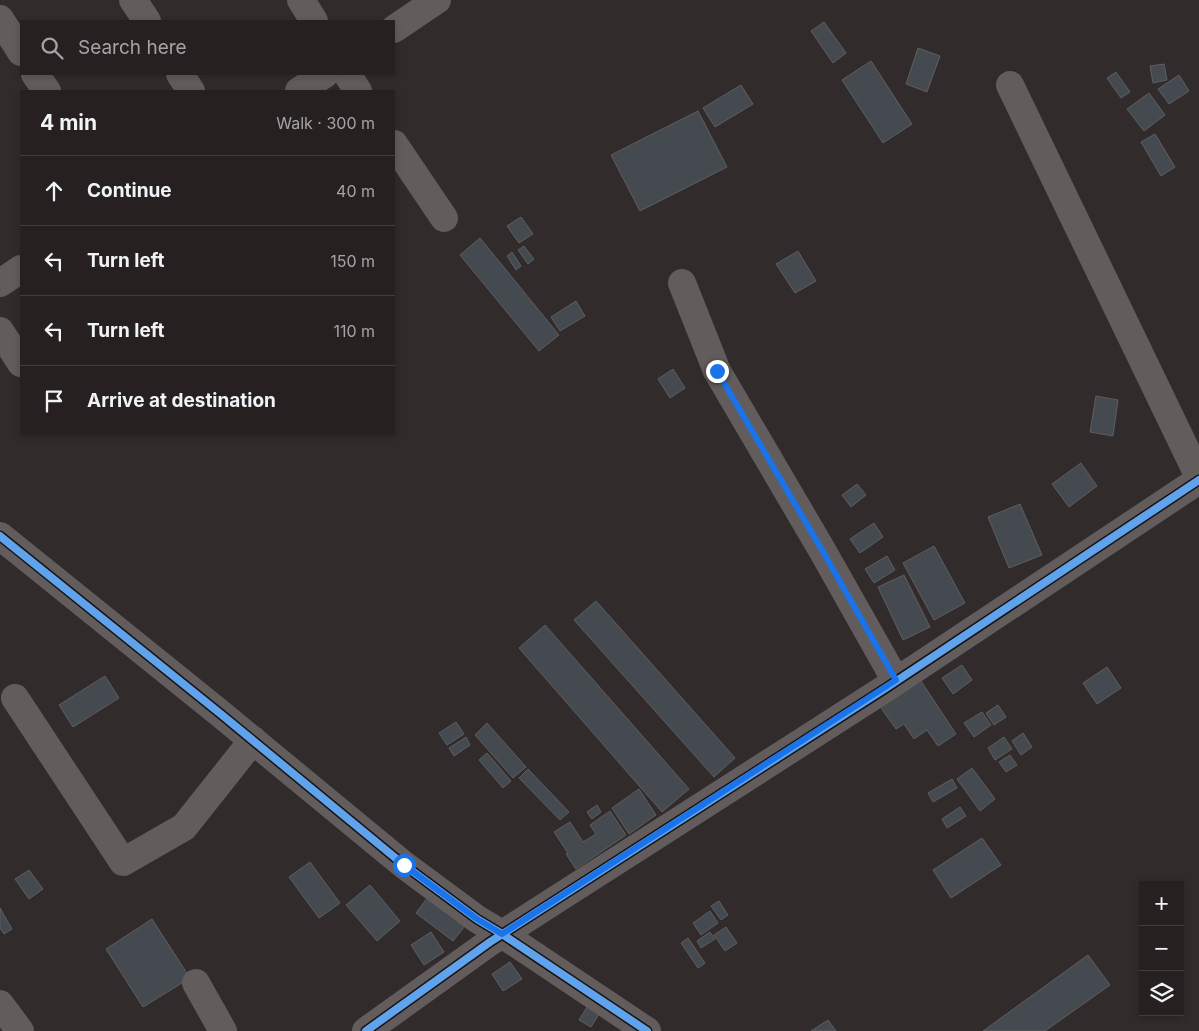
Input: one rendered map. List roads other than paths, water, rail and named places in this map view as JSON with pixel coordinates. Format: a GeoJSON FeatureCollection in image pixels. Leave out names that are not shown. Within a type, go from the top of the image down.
{"type":"FeatureCollection","features":[{"type":"Feature","properties":{"kind":"street"},"geometry":{"type":"LineString","coordinates":[[133,0],[146,20]]}},
{"type":"Feature","properties":{"kind":"street"},"geometry":{"type":"LineString","coordinates":[[301,0],[313,20]]}},
{"type":"Feature","properties":{"kind":"street"},"geometry":{"type":"LineString","coordinates":[[395,28],[437,0]]}},
{"type":"Feature","properties":{"kind":"street"},"geometry":{"type":"LineString","coordinates":[[0,19],[20,50]]}},
{"type":"Feature","properties":{"kind":"street"},"geometry":{"type":"LineString","coordinates":[[36,75],[46,90]]}},
{"type":"Feature","properties":{"kind":"street"},"geometry":{"type":"LineString","coordinates":[[181,75],[190,90]]}},
{"type":"Feature","properties":{"kind":"street"},"geometry":{"type":"LineString","coordinates":[[301,90],[323,75]]}},
{"type":"Feature","properties":{"kind":"street"},"geometry":{"type":"LineString","coordinates":[[347,75],[357,90]]}},
{"type":"Feature","properties":{"kind":"street"},"geometry":{"type":"LineString","coordinates":[[366,1031],[502,934],[896,680],[1199,478],[1010,86]]}},
{"type":"Feature","properties":{"kind":"street"},"geometry":{"type":"LineString","coordinates":[[395,145],[444,218]]}},
{"type":"Feature","properties":{"kind":"street"},"geometry":{"type":"LineString","coordinates":[[0,283],[20,270]]}},
{"type":"Feature","properties":{"kind":"street"},"geometry":{"type":"LineString","coordinates":[[682,283],[717,371],[896,680]]}},
{"type":"Feature","properties":{"kind":"street"},"geometry":{"type":"LineString","coordinates":[[0,331],[20,361]]}},
{"type":"Feature","properties":{"kind":"street"},"geometry":{"type":"LineString","coordinates":[[0,536],[253,740],[404,865],[477,919],[646,1031]]}},
{"type":"Feature","properties":{"kind":"street"},"geometry":{"type":"LineString","coordinates":[[15,698],[123,862],[184,827],[253,740]]}},
{"type":"Feature","properties":{"kind":"street"},"geometry":{"type":"LineString","coordinates":[[196,983],[223,1031]]}},
{"type":"Feature","properties":{"kind":"street"},"geometry":{"type":"LineString","coordinates":[[0,1004],[20,1031]]}}]}
